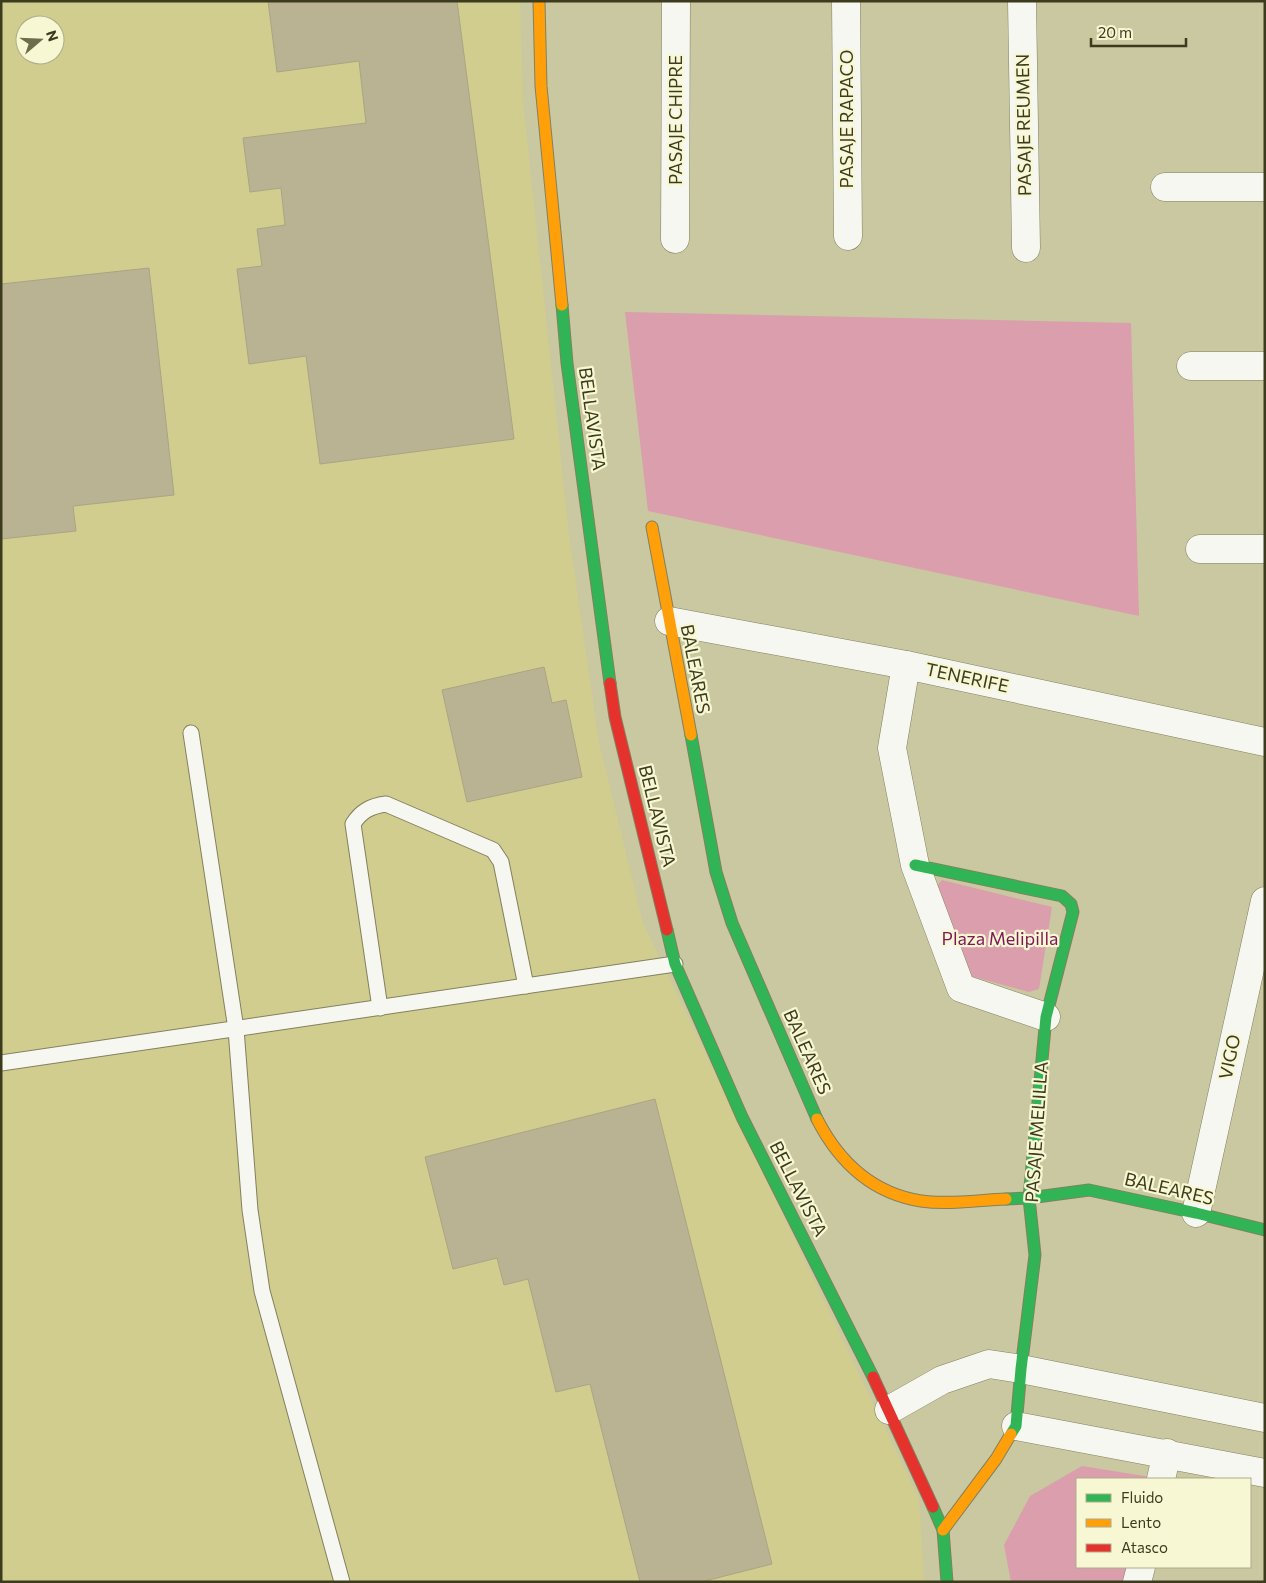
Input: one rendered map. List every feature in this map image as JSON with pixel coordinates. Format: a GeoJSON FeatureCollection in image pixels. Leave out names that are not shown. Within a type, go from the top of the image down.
{"type":"FeatureCollection","features":[{"type":"Feature","properties":{"kind":"street","name":"BELLAVISTA"},"geometry":{"type":"LineString","coordinates":[[539,1],[541,86],[567,363],[615,717],[675,964],[742,1117],[862,1352],[943,1530],[948,1582]]}},
{"type":"Feature","properties":{"kind":"street","name":"PASAJE CHIPRE"},"geometry":{"type":"LineString","coordinates":[[675,239],[676,1]]}},
{"type":"Feature","properties":{"kind":"street","name":"PASAJE RAPACO"},"geometry":{"type":"LineString","coordinates":[[846,1],[848,236]]}},
{"type":"Feature","properties":{"kind":"street","name":"PASAJE REUMEN"},"geometry":{"type":"LineString","coordinates":[[1022,1],[1026,248]]}},
{"type":"Feature","properties":{"kind":"street"},"geometry":{"type":"LineString","coordinates":[[1166,187],[1265,187]]}},
{"type":"Feature","properties":{"kind":"street"},"geometry":{"type":"LineString","coordinates":[[1191,366],[1265,366]]}},
{"type":"Feature","properties":{"kind":"street","name":"BALEARES"},"geometry":{"type":"LineString","coordinates":[[652,526],[668,622],[716,872],[732,924],[827,1138],[840,1156],[856,1172],[874,1184],[898,1195],[922,1201],[948,1202],[1029,1198],[1089,1190],[1265,1230]]}},
{"type":"Feature","properties":{"kind":"street"},"geometry":{"type":"LineString","coordinates":[[1200,549],[1265,549]]}},
{"type":"Feature","properties":{"kind":"street","name":"TENERIFE"},"geometry":{"type":"LineString","coordinates":[[668,622],[906,665],[1265,742]]}},
{"type":"Feature","properties":{"kind":"street"},"geometry":{"type":"LineString","coordinates":[[906,665],[892,748],[915,865],[961,988],[1046,1018]]}},
{"type":"Feature","properties":{"kind":"street","name":"PASAJE MELILLA"},"geometry":{"type":"LineString","coordinates":[[915,865],[1062,896],[1071,904],[1073,912],[1046,1018],[1029,1198],[1035,1255],[1016,1426]]}},
{"type":"Feature","properties":{"kind":"street","name":"VIGO"},"geometry":{"type":"LineString","coordinates":[[1196,1213],[1265,901]]}},
{"type":"Feature","properties":{"kind":"street"},"geometry":{"type":"LineString","coordinates":[[889,1410],[942,1380],[988,1364],[1265,1418]]}},
{"type":"Feature","properties":{"kind":"street"},"geometry":{"type":"LineString","coordinates":[[943,1530],[996,1459],[1016,1426],[1265,1473]]}},
{"type":"Feature","properties":{"kind":"street"},"geometry":{"type":"LineString","coordinates":[[1161,1478],[1167,1453]]}},
{"type":"Feature","properties":{"kind":"street"},"geometry":{"type":"LineString","coordinates":[[1138,1582],[1141,1568]]}},
{"type":"Feature","properties":{"kind":"lane"},"geometry":{"type":"LineString","coordinates":[[191,733],[236,1029],[250,1210],[262,1291],[342,1582]]}},
{"type":"Feature","properties":{"kind":"lane"},"geometry":{"type":"LineString","coordinates":[[380,1008],[353,824],[359,814],[374,806],[386,804],[493,850],[501,862],[526,986]]}},
{"type":"Feature","properties":{"kind":"lane"},"geometry":{"type":"LineString","coordinates":[[1,1063],[675,964]]}},
{"type":"Feature","properties":{"kind":"shaded area"},"geometry":{"type":"Polygon","coordinates":[[[1,1],[520,1],[523,102],[569,535],[599,743],[643,923],[919,1499],[924,1582],[1,1582],[1,1]]]}},
{"type":"Feature","properties":{"kind":"green space"},"geometry":{"type":"Polygon","coordinates":[[[625,312],[1131,323],[1139,616],[648,511],[625,312]]]}},
{"type":"Feature","properties":{"kind":"green space","name":"Plaza Melipilla"},"geometry":{"type":"Polygon","coordinates":[[[942,880],[1052,907],[1039,989],[1029,992],[967,975],[935,888],[942,880]]]}},
{"type":"Feature","properties":{"kind":"green space"},"geometry":{"type":"Polygon","coordinates":[[[1082,1466],[1157,1478],[1076,1478],[1076,1568],[1154,1568],[1150,1582],[1011,1582],[1004,1545],[1030,1496],[1082,1466]]]}},
{"type":"Feature","properties":{"kind":"building"},"geometry":{"type":"Polygon","coordinates":[[[268,1],[457,1],[514,439],[320,464],[306,356],[249,364],[237,269],[262,266],[257,229],[285,225],[281,188],[250,192],[243,138],[366,123],[359,61],[277,72],[268,1]]]}},
{"type":"Feature","properties":{"kind":"building"},"geometry":{"type":"Polygon","coordinates":[[[149,268],[174,495],[73,506],[76,531],[1,539],[1,284],[149,268]]]}},
{"type":"Feature","properties":{"kind":"building"},"geometry":{"type":"Polygon","coordinates":[[[544,667],[552,703],[566,700],[582,777],[467,802],[442,690],[544,667]]]}},
{"type":"Feature","properties":{"kind":"building"},"geometry":{"type":"Polygon","coordinates":[[[655,1099],[772,1564],[701,1582],[640,1582],[590,1384],[556,1392],[528,1279],[504,1285],[497,1258],[453,1269],[425,1157],[655,1099]]]}},
{"type":"Feature","properties":{"kind":"traffic: fast"},"geometry":{"type":"LineString","coordinates":[[562,305],[567,363],[610,683]]}},
{"type":"Feature","properties":{"kind":"traffic: fast"},"geometry":{"type":"LineString","coordinates":[[691,735],[716,872],[732,923],[817,1119]]}},
{"type":"Feature","properties":{"kind":"traffic: fast"},"geometry":{"type":"LineString","coordinates":[[915,865],[1062,896],[1071,904],[1073,912],[1046,1017],[1029,1198],[1035,1255],[1016,1426],[1011,1434]]}},
{"type":"Feature","properties":{"kind":"traffic: fast"},"geometry":{"type":"LineString","coordinates":[[667,930],[675,964],[742,1117],[873,1377]]}},
{"type":"Feature","properties":{"kind":"traffic: fast"},"geometry":{"type":"LineString","coordinates":[[1006,1199],[1089,1190],[1265,1230]]}},
{"type":"Feature","properties":{"kind":"traffic: fast"},"geometry":{"type":"LineString","coordinates":[[933,1507],[943,1530],[947,1582]]}},
{"type":"Feature","properties":{"kind":"traffic: slow"},"geometry":{"type":"LineString","coordinates":[[539,1],[541,86],[562,305]]}},
{"type":"Feature","properties":{"kind":"traffic: slow"},"geometry":{"type":"LineString","coordinates":[[652,527],[691,735]]}},
{"type":"Feature","properties":{"kind":"traffic: slow"},"geometry":{"type":"LineString","coordinates":[[817,1119],[846,1162],[872,1183],[887,1191],[903,1197],[932,1202],[1006,1199]]}},
{"type":"Feature","properties":{"kind":"traffic: slow"},"geometry":{"type":"LineString","coordinates":[[943,1530],[996,1459],[1011,1434]]}},
{"type":"Feature","properties":{"kind":"traffic: jam"},"geometry":{"type":"LineString","coordinates":[[610,683],[615,717],[667,930]]}},
{"type":"Feature","properties":{"kind":"traffic: jam"},"geometry":{"type":"LineString","coordinates":[[873,1377],[933,1507]]}}]}
